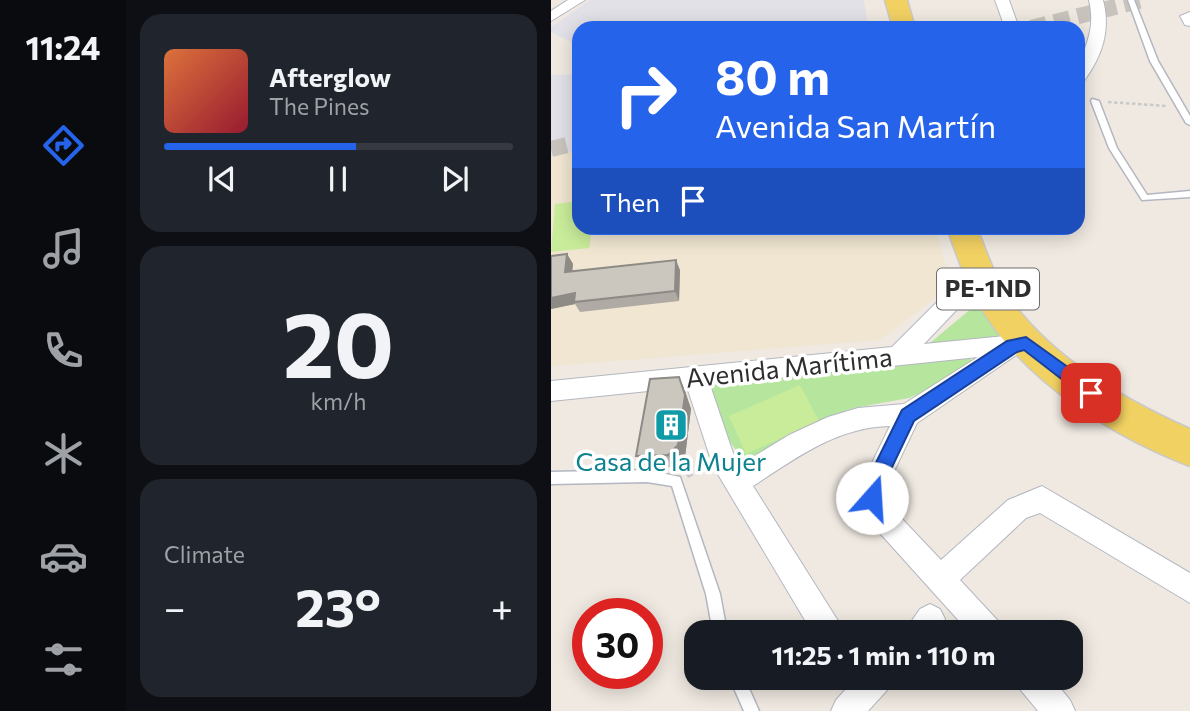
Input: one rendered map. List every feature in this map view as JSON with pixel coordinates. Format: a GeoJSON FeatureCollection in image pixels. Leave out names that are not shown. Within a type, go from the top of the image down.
{"type":"FeatureCollection","features":[{"type":"Feature","properties":{"kind":"main road"},"geometry":{"type":"LineString","coordinates":[[896,0],[902,21]]}},
{"type":"Feature","properties":{"kind":"main road","name":"PE-1ND"},"geometry":{"type":"LineString","coordinates":[[965,235],[979,273],[1020,344],[1091,393],[1160,435],[1190,449]]}},
{"type":"Feature","properties":{"kind":"street"},"geometry":{"type":"LineString","coordinates":[[551,17],[578,0]]}},
{"type":"Feature","properties":{"kind":"street"},"geometry":{"type":"LineString","coordinates":[[1002,0],[1010,21]]}},
{"type":"Feature","properties":{"kind":"street"},"geometry":{"type":"LineString","coordinates":[[1085,69],[1090,63],[1102,20],[1096,0]]}},
{"type":"Feature","properties":{"kind":"street"},"geometry":{"type":"LineString","coordinates":[[898,356],[979,273]]}},
{"type":"Feature","properties":{"kind":"street"},"geometry":{"type":"LineString","coordinates":[[978,620],[878,512],[872,498],[873,487],[908,415],[1020,344]]}},
{"type":"Feature","properties":{"kind":"street","name":"Avenida Marítima"},"geometry":{"type":"LineString","coordinates":[[551,391],[1020,344]]}},
{"type":"Feature","properties":{"kind":"street"},"geometry":{"type":"LineString","coordinates":[[696,378],[722,458],[822,620]]}},
{"type":"Feature","properties":{"kind":"street"},"geometry":{"type":"LineString","coordinates":[[736,482],[828,425],[877,414],[908,415]]}},
{"type":"Feature","properties":{"kind":"street"},"geometry":{"type":"LineString","coordinates":[[941,579],[1017,509],[1042,499],[1190,589]]}},
{"type":"Feature","properties":{"kind":"street"},"geometry":{"type":"LineString","coordinates":[[1041,690],[1059,711]]}},
{"type":"Feature","properties":{"kind":"lane"},"geometry":{"type":"LineString","coordinates":[[1130,0],[1154,61],[1190,123]]}},
{"type":"Feature","properties":{"kind":"lane"},"geometry":{"type":"LineString","coordinates":[[1095,101],[1113,148],[1145,198],[1190,194]]}},
{"type":"Feature","properties":{"kind":"lane"},"geometry":{"type":"LineString","coordinates":[[551,478],[647,476],[676,481],[713,594],[718,620]]}},
{"type":"Feature","properties":{"kind":"lane"},"geometry":{"type":"LineString","coordinates":[[742,690],[752,711]]}},
{"type":"Feature","properties":{"kind":"path"},"geometry":{"type":"LineString","coordinates":[[1095,101],[1180,107]]}},
{"type":"Feature","properties":{"kind":"path"},"geometry":{"type":"LineString","coordinates":[[676,481],[722,458]]}},
{"type":"Feature","properties":{"kind":"shaded area"},"geometry":{"type":"Polygon","coordinates":[[[590,0],[864,0],[867,21],[572,21],[572,42],[551,32],[551,27],[590,0]]]}},
{"type":"Feature","properties":{"kind":"shaded area"},"geometry":{"type":"Polygon","coordinates":[[[572,74],[572,152],[551,155],[551,75],[572,74]]]}},
{"type":"Feature","properties":{"kind":"shaded area"},"geometry":{"type":"Polygon","coordinates":[[[572,152],[572,235],[938,235],[951,286],[880,340],[551,366],[551,155],[572,152]]]}},
{"type":"Feature","properties":{"kind":"green space"},"geometry":{"type":"Polygon","coordinates":[[[572,202],[572,235],[591,235],[589,248],[551,252],[555,204],[572,202]]]}},
{"type":"Feature","properties":{"kind":"green space"},"geometry":{"type":"Polygon","coordinates":[[[978,303],[1004,339],[932,346],[930,343],[978,303]]]}},
{"type":"Feature","properties":{"kind":"green space"},"geometry":{"type":"Polygon","coordinates":[[[969,356],[972,361],[967,372],[909,398],[854,408],[831,416],[751,458],[742,455],[729,440],[710,388],[718,378],[969,356]]]}},
{"type":"Feature","properties":{"kind":"green space"},"geometry":{"type":"Polygon","coordinates":[[[800,385],[819,421],[746,454],[729,416],[800,385]]]}},
{"type":"Feature","properties":{"kind":"building"},"geometry":{"type":"Polygon","coordinates":[[[567,254],[565,272],[676,260],[675,291],[574,302],[575,293],[551,298],[551,256],[567,254]]]}},
{"type":"Feature","properties":{"kind":"building","name":"Casa de la Mujer"},"geometry":{"type":"Polygon","coordinates":[[[679,377],[685,395],[678,445],[668,455],[636,456],[650,379],[679,377]]]}},
{"type":"Feature","properties":{"kind":"tunnel"},"geometry":{"type":"LineString","coordinates":[[1059,21],[1143,0]]}},
{"type":"Feature","properties":{"kind":"tunnel"},"geometry":{"type":"LineString","coordinates":[[551,149],[572,144]]}},
{"type":"Feature","properties":{"kind":"place","name":"Casa de la Mujer"},"geometry":{"type":"Point","coordinates":[671,425]}},
{"type":"Feature","properties":{"kind":"route"},"geometry":{"type":"LineString","coordinates":[[872,498],[873,487],[908,415],[1013,346],[1026,343],[1091,393]]}}]}
